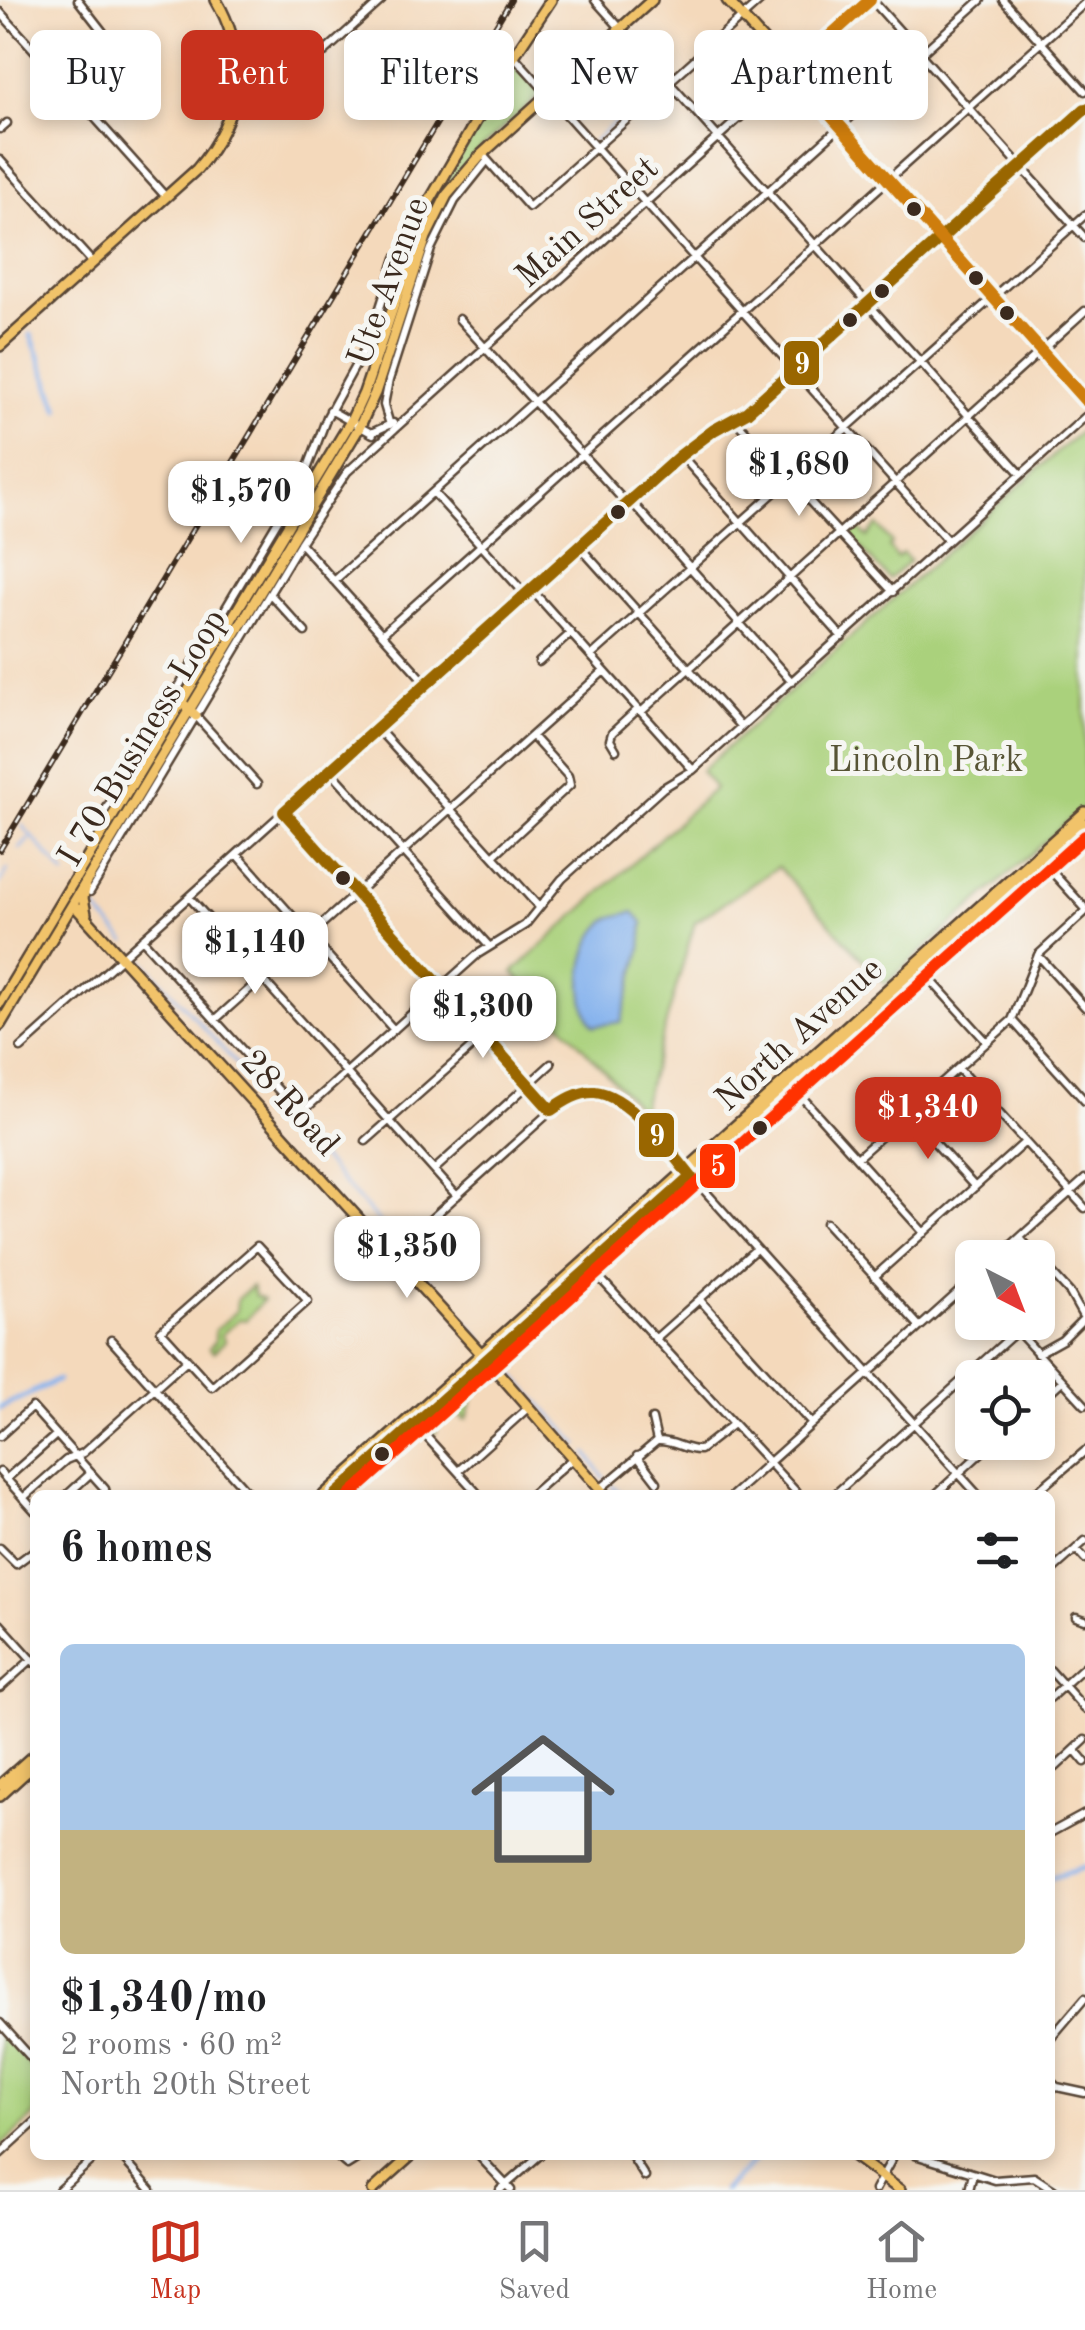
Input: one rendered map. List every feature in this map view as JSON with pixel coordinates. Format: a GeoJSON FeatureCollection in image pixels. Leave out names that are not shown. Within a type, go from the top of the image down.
{"type":"FeatureCollection","features":[{"type":"Feature","properties":{"kind":"main road"},"geometry":{"type":"LineString","coordinates":[[213,0],[228,30]]}},
{"type":"Feature","properties":{"kind":"main road"},"geometry":{"type":"LineString","coordinates":[[213,0],[224,30]]}},
{"type":"Feature","properties":{"kind":"main road"},"geometry":{"type":"LineString","coordinates":[[514,56],[551,0]]}},
{"type":"Feature","properties":{"kind":"main road","name":"Ute Avenue"},"geometry":{"type":"LineString","coordinates":[[621,28],[652,0]]}},
{"type":"Feature","properties":{"kind":"main road"},"geometry":{"type":"LineString","coordinates":[[727,0],[754,30]]}},
{"type":"Feature","properties":{"kind":"main road","name":"Ute Avenue"},"geometry":{"type":"LineString","coordinates":[[355,424],[375,393],[433,222],[455,184],[534,108]]}},
{"type":"Feature","properties":{"kind":"main road"},"geometry":{"type":"LineString","coordinates":[[940,238],[1085,109]]}},
{"type":"Feature","properties":{"kind":"main road"},"geometry":{"type":"LineString","coordinates":[[0,346],[204,160],[226,120]]}},
{"type":"Feature","properties":{"kind":"main road"},"geometry":{"type":"LineString","coordinates":[[355,424],[429,202],[477,120]]}},
{"type":"Feature","properties":{"kind":"main road"},"geometry":{"type":"LineString","coordinates":[[836,120],[1085,400]]}},
{"type":"Feature","properties":{"kind":"main road","name":"I 70 Business Loop"},"geometry":{"type":"LineString","coordinates":[[0,1025],[56,933],[68,901],[94,868],[185,706],[355,424]]}},
{"type":"Feature","properties":{"kind":"main road","name":"North Avenue"},"geometry":{"type":"LineString","coordinates":[[340,1490],[411,1422],[1040,858],[1085,812]]}},
{"type":"Feature","properties":{"kind":"main road","name":"North Avenue"},"geometry":{"type":"LineString","coordinates":[[1040,858],[1085,823]]}},
{"type":"Feature","properties":{"kind":"main road","name":"I 70 Business Loop"},"geometry":{"type":"LineString","coordinates":[[0,1003],[118,827]]}},
{"type":"Feature","properties":{"kind":"main road"},"geometry":{"type":"LineString","coordinates":[[56,933],[71,918],[85,917],[83,893],[94,868]]}},
{"type":"Feature","properties":{"kind":"main road","name":"28 Road"},"geometry":{"type":"LineString","coordinates":[[68,901],[601,1490]]}},
{"type":"Feature","properties":{"kind":"main road","name":"North Avenue"},"geometry":{"type":"LineString","coordinates":[[688,1174],[766,1110],[806,1062],[854,1030],[902,976],[919,966]]}},
{"type":"Feature","properties":{"kind":"main road","name":"North Avenue"},"geometry":{"type":"LineString","coordinates":[[331,1490],[384,1452],[440,1392],[512,1337],[564,1280],[588,1264]]}},
{"type":"Feature","properties":{"kind":"main road"},"geometry":{"type":"LineString","coordinates":[[0,1796],[4,1786],[30,1764]]}},
{"type":"Feature","properties":{"kind":"main road"},"geometry":{"type":"LineString","coordinates":[[373,2190],[406,2160]]}},
{"type":"Feature","properties":{"kind":"main road"},"geometry":{"type":"LineString","coordinates":[[860,2160],[900,2190]]}},
{"type":"Feature","properties":{"kind":"street"},"geometry":{"type":"LineString","coordinates":[[78,0],[102,30]]}},
{"type":"Feature","properties":{"kind":"street"},"geometry":{"type":"LineString","coordinates":[[595,0],[621,28]]}},
{"type":"Feature","properties":{"kind":"street"},"geometry":{"type":"LineString","coordinates":[[674,77],[761,0]]}},
{"type":"Feature","properties":{"kind":"street"},"geometry":{"type":"LineString","coordinates":[[871,0],[898,30]]}},
{"type":"Feature","properties":{"kind":"street","name":"Main Street"},"geometry":{"type":"LineString","coordinates":[[837,30],[871,0]]}},
{"type":"Feature","properties":{"kind":"street"},"geometry":{"type":"LineString","coordinates":[[928,47],[982,0]]}},
{"type":"Feature","properties":{"kind":"street"},"geometry":{"type":"LineString","coordinates":[[1003,0],[1085,92]]}},
{"type":"Feature","properties":{"kind":"street"},"geometry":{"type":"LineString","coordinates":[[324,51],[377,2]]}},
{"type":"Feature","properties":{"kind":"street"},"geometry":{"type":"LineString","coordinates":[[382,634],[1085,3]]}},
{"type":"Feature","properties":{"kind":"street"},"geometry":{"type":"LineString","coordinates":[[0,12],[30,46]]}},
{"type":"Feature","properties":{"kind":"street"},"geometry":{"type":"LineString","coordinates":[[514,56],[534,78]]}},
{"type":"Feature","properties":{"kind":"street"},"geometry":{"type":"LineString","coordinates":[[928,63],[1085,238]]}},
{"type":"Feature","properties":{"kind":"street"},"geometry":{"type":"LineString","coordinates":[[674,88],[1021,474]]}},
{"type":"Feature","properties":{"kind":"street"},"geometry":{"type":"LineString","coordinates":[[97,120],[166,197]]}},
{"type":"Feature","properties":{"kind":"street"},"geometry":{"type":"LineString","coordinates":[[571,120],[947,540]]}},
{"type":"Feature","properties":{"kind":"street"},"geometry":{"type":"LineString","coordinates":[[390,426],[384,405],[389,380],[431,249],[446,214],[484,157],[529,207],[627,120]]}},
{"type":"Feature","properties":{"kind":"street","name":"Main Street"},"geometry":{"type":"LineString","coordinates":[[185,706],[270,594],[341,478],[737,120]]}},
{"type":"Feature","properties":{"kind":"street"},"geometry":{"type":"LineString","coordinates":[[334,581],[848,120]]}},
{"type":"Feature","properties":{"kind":"street"},"geometry":{"type":"LineString","coordinates":[[0,129],[7,123]]}},
{"type":"Feature","properties":{"kind":"street"},"geometry":{"type":"LineString","coordinates":[[0,160],[92,263]]}},
{"type":"Feature","properties":{"kind":"street"},"geometry":{"type":"LineString","coordinates":[[592,656],[1085,214]]}},
{"type":"Feature","properties":{"kind":"street"},"geometry":{"type":"LineString","coordinates":[[22,1048],[681,455],[714,430],[735,420],[940,238]]}},
{"type":"Feature","properties":{"kind":"street"},"geometry":{"type":"LineString","coordinates":[[90,892],[118,827],[294,494],[330,410],[362,357],[396,258]]}},
{"type":"Feature","properties":{"kind":"street"},"geometry":{"type":"LineString","coordinates":[[616,750],[610,740],[612,733],[1085,311]]}},
{"type":"Feature","properties":{"kind":"street"},"geometry":{"type":"LineString","coordinates":[[459,318],[792,682]]}},
{"type":"Feature","properties":{"kind":"street"},"geometry":{"type":"LineString","coordinates":[[371,433],[390,426],[424,400]]}},
{"type":"Feature","properties":{"kind":"street"},"geometry":{"type":"LineString","coordinates":[[330,410],[381,439]]}},
{"type":"Feature","properties":{"kind":"street"},"geometry":{"type":"LineString","coordinates":[[142,939],[300,1114],[489,946],[522,928],[562,879],[663,788],[694,770],[1085,417]]}},
{"type":"Feature","properties":{"kind":"street"},"geometry":{"type":"LineString","coordinates":[[735,420],[892,592]]}},
{"type":"Feature","properties":{"kind":"street"},"geometry":{"type":"LineString","coordinates":[[681,455],[842,637]]}},
{"type":"Feature","properties":{"kind":"street"},"geometry":{"type":"LineString","coordinates":[[433,492],[571,633],[694,770]]}},
{"type":"Feature","properties":{"kind":"street"},"geometry":{"type":"LineString","coordinates":[[300,543],[426,684]]}},
{"type":"Feature","properties":{"kind":"street"},"geometry":{"type":"LineString","coordinates":[[579,546],[741,728]]}},
{"type":"Feature","properties":{"kind":"street"},"geometry":{"type":"LineString","coordinates":[[270,594],[305,632]]}},
{"type":"Feature","properties":{"kind":"street"},"geometry":{"type":"LineString","coordinates":[[539,662],[571,633]]}},
{"type":"Feature","properties":{"kind":"street"},"geometry":{"type":"LineString","coordinates":[[215,1020],[604,671]]}},
{"type":"Feature","properties":{"kind":"street"},"geometry":{"type":"LineString","coordinates":[[185,706],[257,784]]}},
{"type":"Feature","properties":{"kind":"street"},"geometry":{"type":"LineString","coordinates":[[90,836],[185,706]]}},
{"type":"Feature","properties":{"kind":"street"},"geometry":{"type":"LineString","coordinates":[[377,728],[540,907]]}},
{"type":"Feature","properties":{"kind":"street"},"geometry":{"type":"LineString","coordinates":[[493,856],[570,782],[532,736]]}},
{"type":"Feature","properties":{"kind":"street"},"geometry":{"type":"LineString","coordinates":[[330,770],[489,946]]}},
{"type":"Feature","properties":{"kind":"street"},"geometry":{"type":"LineString","coordinates":[[284,812],[551,1110]]}},
{"type":"Feature","properties":{"kind":"street"},"geometry":{"type":"LineString","coordinates":[[237,854],[394,1030]]}},
{"type":"Feature","properties":{"kind":"street"},"geometry":{"type":"LineString","coordinates":[[857,1158],[1012,1020],[1038,954],[1085,910],[1040,858]]}},
{"type":"Feature","properties":{"kind":"street"},"geometry":{"type":"LineString","coordinates":[[189,897],[457,1196]]}},
{"type":"Feature","properties":{"kind":"street"},"geometry":{"type":"LineString","coordinates":[[1038,954],[1085,1007]]}},
{"type":"Feature","properties":{"kind":"street"},"geometry":{"type":"LineString","coordinates":[[919,966],[988,1042]]}},
{"type":"Feature","properties":{"kind":"street"},"geometry":{"type":"LineString","coordinates":[[366,1141],[508,1014]]}},
{"type":"Feature","properties":{"kind":"street"},"geometry":{"type":"LineString","coordinates":[[1012,1020],[1085,1101]]}},
{"type":"Feature","properties":{"kind":"street"},"geometry":{"type":"LineString","coordinates":[[434,1170],[551,1064]]}},
{"type":"Feature","properties":{"kind":"street"},"geometry":{"type":"LineString","coordinates":[[958,1068],[1085,1208]]}},
{"type":"Feature","properties":{"kind":"street"},"geometry":{"type":"LineString","coordinates":[[789,1083],[924,1232]]}},
{"type":"Feature","properties":{"kind":"street"},"geometry":{"type":"LineString","coordinates":[[391,1255],[551,1110],[579,1094],[607,1094],[628,1106],[973,1490]]}},
{"type":"Feature","properties":{"kind":"street"},"geometry":{"type":"LineString","coordinates":[[908,1113],[974,1187]]}},
{"type":"Feature","properties":{"kind":"street"},"geometry":{"type":"LineString","coordinates":[[874,1276],[1025,1142]]}},
{"type":"Feature","properties":{"kind":"street"},"geometry":{"type":"LineString","coordinates":[[1018,1240],[1085,1179]]}},
{"type":"Feature","properties":{"kind":"street"},"geometry":{"type":"LineString","coordinates":[[826,1223],[920,1327]]}},
{"type":"Feature","properties":{"kind":"street"},"geometry":{"type":"LineString","coordinates":[[1020,1238],[1070,1293],[1084,1320],[1062,1340],[1036,1354]]}},
{"type":"Feature","properties":{"kind":"street"},"geometry":{"type":"LineString","coordinates":[[257,1246],[308,1302],[212,1387],[188,1360],[161,1331],[257,1246]]}},
{"type":"Feature","properties":{"kind":"street"},"geometry":{"type":"LineString","coordinates":[[655,1339],[756,1249]]}},
{"type":"Feature","properties":{"kind":"street"},"geometry":{"type":"LineString","coordinates":[[588,1264],[794,1490]]}},
{"type":"Feature","properties":{"kind":"street"},"geometry":{"type":"LineString","coordinates":[[738,1490],[955,1296]]}},
{"type":"Feature","properties":{"kind":"street"},"geometry":{"type":"LineString","coordinates":[[700,1300],[812,1424]]}},
{"type":"Feature","properties":{"kind":"street"},"geometry":{"type":"LineString","coordinates":[[111,1340],[245,1490]]}},
{"type":"Feature","properties":{"kind":"street"},"geometry":{"type":"LineString","coordinates":[[840,1490],[1007,1340]]}},
{"type":"Feature","properties":{"kind":"street"},"geometry":{"type":"LineString","coordinates":[[1024,1340],[1085,1405]]}},
{"type":"Feature","properties":{"kind":"street"},"geometry":{"type":"LineString","coordinates":[[33,1490],[188,1360]]}},
{"type":"Feature","properties":{"kind":"street"},"geometry":{"type":"LineString","coordinates":[[1055,1387],[1062,1381]]}},
{"type":"Feature","properties":{"kind":"street"},"geometry":{"type":"LineString","coordinates":[[0,1436],[32,1407],[104,1490]]}},
{"type":"Feature","properties":{"kind":"street"},"geometry":{"type":"LineString","coordinates":[[458,1471],[529,1407]]}},
{"type":"Feature","properties":{"kind":"street"},"geometry":{"type":"LineString","coordinates":[[652,1420],[658,1441]]}},
{"type":"Feature","properties":{"kind":"street"},"geometry":{"type":"LineString","coordinates":[[411,1422],[475,1490]]}},
{"type":"Feature","properties":{"kind":"street"},"geometry":{"type":"LineString","coordinates":[[605,1490],[637,1456],[658,1441],[674,1441],[697,1451],[732,1425]]}},
{"type":"Feature","properties":{"kind":"street"},"geometry":{"type":"LineString","coordinates":[[6,1479],[56,1434]]}},
{"type":"Feature","properties":{"kind":"street"},"geometry":{"type":"LineString","coordinates":[[1039,1490],[1085,1450]]}},
{"type":"Feature","properties":{"kind":"street"},"geometry":{"type":"LineString","coordinates":[[637,1456],[657,1482]]}},
{"type":"Feature","properties":{"kind":"street"},"geometry":{"type":"LineString","coordinates":[[537,1490],[572,1458]]}},
{"type":"Feature","properties":{"kind":"street"},"geometry":{"type":"LineString","coordinates":[[940,1490],[974,1460]]}},
{"type":"Feature","properties":{"kind":"street"},"geometry":{"type":"LineString","coordinates":[[0,1472],[30,1505]]}},
{"type":"Feature","properties":{"kind":"street"},"geometry":{"type":"LineString","coordinates":[[73,1490],[91,1474]]}},
{"type":"Feature","properties":{"kind":"street"},"geometry":{"type":"LineString","coordinates":[[24,1498],[30,1493]]}},
{"type":"Feature","properties":{"kind":"street"},"geometry":{"type":"LineString","coordinates":[[1055,1568],[1085,1541]]}},
{"type":"Feature","properties":{"kind":"street"},"geometry":{"type":"LineString","coordinates":[[0,1548],[16,1564],[30,1554]]}},
{"type":"Feature","properties":{"kind":"street"},"geometry":{"type":"LineString","coordinates":[[1076,1549],[1085,1559]]}},
{"type":"Feature","properties":{"kind":"street"},"geometry":{"type":"LineString","coordinates":[[1076,1617],[1085,1620]]}},
{"type":"Feature","properties":{"kind":"street"},"geometry":{"type":"LineString","coordinates":[[0,1624],[30,1658]]}},
{"type":"Feature","properties":{"kind":"street"},"geometry":{"type":"LineString","coordinates":[[0,1688],[30,1663]]}},
{"type":"Feature","properties":{"kind":"street"},"geometry":{"type":"LineString","coordinates":[[1055,1693],[1085,1666]]}},
{"type":"Feature","properties":{"kind":"street"},"geometry":{"type":"LineString","coordinates":[[1055,1675],[1085,1709]]}},
{"type":"Feature","properties":{"kind":"street"},"geometry":{"type":"LineString","coordinates":[[1056,1767],[1085,1740]]}},
{"type":"Feature","properties":{"kind":"street"},"geometry":{"type":"LineString","coordinates":[[1074,1750],[1085,1762]]}},
{"type":"Feature","properties":{"kind":"street"},"geometry":{"type":"LineString","coordinates":[[1055,1831],[1085,1814]]}},
{"type":"Feature","properties":{"kind":"street"},"geometry":{"type":"LineString","coordinates":[[1055,2033],[1085,1998]]}},
{"type":"Feature","properties":{"kind":"street"},"geometry":{"type":"LineString","coordinates":[[0,2023],[30,2056]]}},
{"type":"Feature","properties":{"kind":"street"},"geometry":{"type":"LineString","coordinates":[[1055,2085],[1085,2093]]}},
{"type":"Feature","properties":{"kind":"street"},"geometry":{"type":"LineString","coordinates":[[0,2154],[30,2127]]}},
{"type":"Feature","properties":{"kind":"street"},"geometry":{"type":"LineString","coordinates":[[59,2190],[92,2160]]}},
{"type":"Feature","properties":{"kind":"street"},"geometry":{"type":"LineString","coordinates":[[124,2160],[151,2190]]}},
{"type":"Feature","properties":{"kind":"street"},"geometry":{"type":"LineString","coordinates":[[482,2160],[506,2188],[535,2160]]}},
{"type":"Feature","properties":{"kind":"street"},"geometry":{"type":"LineString","coordinates":[[634,2160],[644,2177]]}},
{"type":"Feature","properties":{"kind":"street"},"geometry":{"type":"LineString","coordinates":[[875,2190],[891,2160]]}},
{"type":"Feature","properties":{"kind":"street"},"geometry":{"type":"LineString","coordinates":[[931,2160],[995,2180],[1034,2177],[1054,2190]]}},
{"type":"Feature","properties":{"kind":"street"},"geometry":{"type":"LineString","coordinates":[[968,2190],[974,2174]]}},
{"type":"Feature","properties":{"kind":"green space"},"geometry":{"type":"Polygon","coordinates":[[[514,70],[522,71],[534,86],[534,100],[514,118],[514,70]]]}},
{"type":"Feature","properties":{"kind":"green space"},"geometry":{"type":"Polygon","coordinates":[[[480,120],[512,120],[457,175],[415,253],[432,204],[480,120]]]}},
{"type":"Feature","properties":{"kind":"green space"},"geometry":{"type":"Polygon","coordinates":[[[401,295],[384,351],[376,377],[373,376],[401,295]]]}},
{"type":"Feature","properties":{"kind":"green space","name":"Lincoln Park"},"geometry":{"type":"Polygon","coordinates":[[[1085,427],[1085,806],[885,984],[778,867],[695,922],[641,1110],[513,972],[715,788],[701,771],[1085,427]]]}},
{"type":"Feature","properties":{"kind":"green space"},"geometry":{"type":"Polygon","coordinates":[[[877,525],[892,543],[889,547],[897,558],[903,553],[910,561],[889,579],[849,535],[857,527],[867,537],[877,525]]]}},
{"type":"Feature","properties":{"kind":"green space"},"geometry":{"type":"Polygon","coordinates":[[[252,1286],[255,1296],[263,1300],[246,1320],[239,1319],[221,1335],[225,1341],[213,1352],[209,1348],[215,1342],[215,1330],[236,1312],[237,1299],[252,1286]]]}},
{"type":"Feature","properties":{"kind":"green space"},"geometry":{"type":"Polygon","coordinates":[[[465,1384],[474,1395],[467,1419],[449,1413],[439,1416],[432,1435],[422,1423],[465,1384]]]}},
{"type":"Feature","properties":{"kind":"green space"},"geometry":{"type":"Polygon","coordinates":[[[0,2033],[30,2066],[30,2120],[0,2147],[0,2033]]]}},
{"type":"Feature","properties":{"kind":"water"},"geometry":{"type":"Polygon","coordinates":[[[634,912],[643,922],[641,950],[621,1022],[594,1026],[583,1001],[586,953],[601,927],[614,917],[634,912]]]}},
{"type":"Feature","properties":{"kind":"waterway"},"geometry":{"type":"LineString","coordinates":[[594,141],[618,120]]}},
{"type":"Feature","properties":{"kind":"waterway"},"geometry":{"type":"LineString","coordinates":[[31,335],[59,410]]}},
{"type":"Feature","properties":{"kind":"waterway"},"geometry":{"type":"LineString","coordinates":[[22,825],[65,875]]}},
{"type":"Feature","properties":{"kind":"waterway"},"geometry":{"type":"LineString","coordinates":[[20,849],[30,838]]}},
{"type":"Feature","properties":{"kind":"waterway"},"geometry":{"type":"LineString","coordinates":[[0,883],[8,869]]}},
{"type":"Feature","properties":{"kind":"waterway"},"geometry":{"type":"LineString","coordinates":[[90,903],[126,942]]}},
{"type":"Feature","properties":{"kind":"waterway"},"geometry":{"type":"LineString","coordinates":[[138,955],[396,1241]]}},
{"type":"Feature","properties":{"kind":"waterway"},"geometry":{"type":"LineString","coordinates":[[405,1251],[460,1314]]}},
{"type":"Feature","properties":{"kind":"waterway"},"geometry":{"type":"LineString","coordinates":[[466,1321],[483,1341]]}},
{"type":"Feature","properties":{"kind":"waterway"},"geometry":{"type":"LineString","coordinates":[[499,1359],[579,1445]]}},
{"type":"Feature","properties":{"kind":"waterway"},"geometry":{"type":"LineString","coordinates":[[0,1408],[58,1380]]}},
{"type":"Feature","properties":{"kind":"waterway"},"geometry":{"type":"LineString","coordinates":[[587,1453],[604,1478]]}},
{"type":"Feature","properties":{"kind":"waterway"},"geometry":{"type":"LineString","coordinates":[[612,1486],[617,1490]]}},
{"type":"Feature","properties":{"kind":"waterway"},"geometry":{"type":"LineString","coordinates":[[1055,1876],[1085,1867]]}},
{"type":"Feature","properties":{"kind":"waterway"},"geometry":{"type":"LineString","coordinates":[[724,2190],[755,2160]]}},
{"type":"Feature","properties":{"kind":"railway"},"geometry":{"type":"LineString","coordinates":[[0,850],[511,0]]}},
{"type":"Feature","properties":{"kind":"transit line"},"geometry":{"type":"LineString","coordinates":[[870,0],[791,71],[1085,400]]}},
{"type":"Feature","properties":{"kind":"transit line","name":"9"},"geometry":{"type":"LineString","coordinates":[[342,1490],[691,1177],[648,1126],[608,1095],[583,1093],[551,1110],[284,812],[681,455],[747,412],[1085,109]]}},
{"type":"Feature","properties":{"kind":"transit line","name":"5"},"geometry":{"type":"LineString","coordinates":[[356,1490],[1085,836]]}}]}
